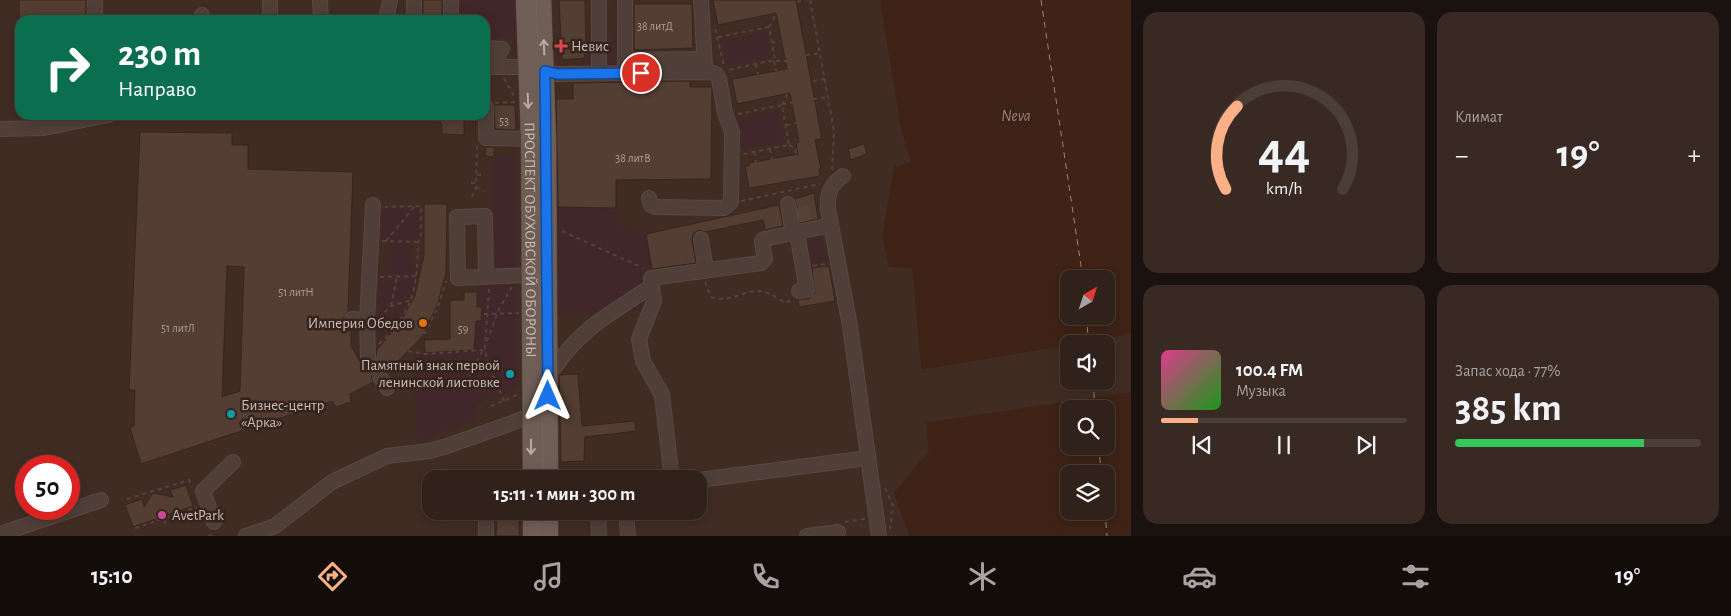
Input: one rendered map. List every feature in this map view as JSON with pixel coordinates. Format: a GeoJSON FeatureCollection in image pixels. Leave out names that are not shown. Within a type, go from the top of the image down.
{"type":"FeatureCollection","features":[{"type":"Feature","properties":{"kind":"main road","name":"ПРОСПЕКТ ОБУХОВСКОЙ ОБОРОНЫ"},"geometry":{"type":"LineString","coordinates":[[525,0],[539,413],[548,470]]}},
{"type":"Feature","properties":{"kind":"main road","name":"ПРОСПЕКТ ОБУХОВСКОЙ ОБОРОНЫ"},"geometry":{"type":"LineString","coordinates":[[533,470],[539,413],[548,367],[533,275],[545,71],[542,0]]}},
{"type":"Feature","properties":{"kind":"main road"},"geometry":{"type":"LineString","coordinates":[[532,520],[532,536]]}},
{"type":"Feature","properties":{"kind":"main road"},"geometry":{"type":"LineString","coordinates":[[549,520],[549,536]]}},
{"type":"Feature","properties":{"kind":"street"},"geometry":{"type":"LineString","coordinates":[[95,0],[95,15]]}},
{"type":"Feature","properties":{"kind":"street"},"geometry":{"type":"LineString","coordinates":[[270,0],[270,15]]}},
{"type":"Feature","properties":{"kind":"street"},"geometry":{"type":"LineString","coordinates":[[320,0],[321,15]]}},
{"type":"Feature","properties":{"kind":"street"},"geometry":{"type":"LineString","coordinates":[[387,15],[390,0]]}},
{"type":"Feature","properties":{"kind":"street"},"geometry":{"type":"LineString","coordinates":[[405,0],[405,15]]}},
{"type":"Feature","properties":{"kind":"street"},"geometry":{"type":"LineString","coordinates":[[414,0],[414,15]]}},
{"type":"Feature","properties":{"kind":"street"},"geometry":{"type":"LineString","coordinates":[[451,0],[452,15]]}},
{"type":"Feature","properties":{"kind":"street"},"geometry":{"type":"LineString","coordinates":[[599,0],[599,74]]}},
{"type":"Feature","properties":{"kind":"street"},"geometry":{"type":"LineString","coordinates":[[625,0],[625,66]]}},
{"type":"Feature","properties":{"kind":"street"},"geometry":{"type":"LineString","coordinates":[[701,0],[705,66]]}},
{"type":"Feature","properties":{"kind":"street"},"geometry":{"type":"LineString","coordinates":[[492,57],[557,74],[599,74],[625,66],[705,66],[716,74],[725,113],[732,132],[731,202],[724,208],[655,207],[651,205],[649,198]]}},
{"type":"Feature","properties":{"kind":"street"},"geometry":{"type":"LineString","coordinates":[[0,129],[44,128],[83,120]]}},
{"type":"Feature","properties":{"kind":"street"},"geometry":{"type":"LineString","coordinates":[[486,120],[482,141],[530,139]]}},
{"type":"Feature","properties":{"kind":"street"},"geometry":{"type":"LineString","coordinates":[[837,176],[822,210],[831,225],[877,517],[884,535]]}},
{"type":"Feature","properties":{"kind":"street"},"geometry":{"type":"LineString","coordinates":[[368,357],[371,316],[373,206]]}},
{"type":"Feature","properties":{"kind":"street"},"geometry":{"type":"LineString","coordinates":[[792,213],[807,290],[799,291]]}},
{"type":"Feature","properties":{"kind":"street"},"geometry":{"type":"LineString","coordinates":[[487,277],[485,216],[458,217],[458,278],[487,277],[533,275]]}},
{"type":"Feature","properties":{"kind":"street"},"geometry":{"type":"LineString","coordinates":[[548,367],[555,367],[572,343],[588,328],[652,282],[702,270],[761,263],[765,259],[762,242],[831,225]]}},
{"type":"Feature","properties":{"kind":"street"},"geometry":{"type":"LineString","coordinates":[[701,239],[702,270]]}},
{"type":"Feature","properties":{"kind":"street"},"geometry":{"type":"LineString","coordinates":[[652,282],[654,301],[639,339],[643,361],[659,386],[662,395],[671,470]]}},
{"type":"Feature","properties":{"kind":"street"},"geometry":{"type":"LineString","coordinates":[[352,319],[371,316]]}},
{"type":"Feature","properties":{"kind":"street"},"geometry":{"type":"LineString","coordinates":[[246,536],[275,526],[306,500],[363,466],[411,448],[447,446],[539,413]]}},
{"type":"Feature","properties":{"kind":"street"},"geometry":{"type":"LineString","coordinates":[[707,479],[868,458]]}},
{"type":"Feature","properties":{"kind":"street"},"geometry":{"type":"LineString","coordinates":[[214,522],[203,490],[233,462]]}},
{"type":"Feature","properties":{"kind":"street"},"geometry":{"type":"LineString","coordinates":[[0,534],[101,500]]}},
{"type":"Feature","properties":{"kind":"street"},"geometry":{"type":"LineString","coordinates":[[486,520],[486,536]]}},
{"type":"Feature","properties":{"kind":"street"},"geometry":{"type":"LineString","coordinates":[[598,520],[599,536]]}},
{"type":"Feature","properties":{"kind":"street"},"geometry":{"type":"LineString","coordinates":[[627,520],[628,536]]}},
{"type":"Feature","properties":{"kind":"street"},"geometry":{"type":"LineString","coordinates":[[807,536],[833,533]]}},
{"type":"Feature","properties":{"kind":"path"},"geometry":{"type":"LineString","coordinates":[[797,2],[804,0]]}},
{"type":"Feature","properties":{"kind":"path"},"geometry":{"type":"LineString","coordinates":[[810,0],[834,131],[837,176]]}},
{"type":"Feature","properties":{"kind":"path"},"geometry":{"type":"LineString","coordinates":[[776,71],[769,27],[774,19],[773,12],[779,13]]}},
{"type":"Feature","properties":{"kind":"path"},"geometry":{"type":"LineString","coordinates":[[718,37],[769,27]]}},
{"type":"Feature","properties":{"kind":"path"},"geometry":{"type":"LineString","coordinates":[[772,43],[781,42]]}},
{"type":"Feature","properties":{"kind":"path"},"geometry":{"type":"LineString","coordinates":[[806,56],[820,53]]}},
{"type":"Feature","properties":{"kind":"path"},"geometry":{"type":"LineString","coordinates":[[490,105],[518,102],[492,57]]}},
{"type":"Feature","properties":{"kind":"path"},"geometry":{"type":"LineString","coordinates":[[725,70],[775,60],[780,62],[788,61]]}},
{"type":"Feature","properties":{"kind":"path"},"geometry":{"type":"LineString","coordinates":[[756,64],[758,74]]}},
{"type":"Feature","properties":{"kind":"path"},"geometry":{"type":"LineString","coordinates":[[813,81],[825,79]]}},
{"type":"Feature","properties":{"kind":"path"},"geometry":{"type":"LineString","coordinates":[[795,92],[789,92],[782,105],[789,145],[796,150],[796,156]]}},
{"type":"Feature","properties":{"kind":"path"},"geometry":{"type":"LineString","coordinates":[[813,99],[828,96]]}},
{"type":"Feature","properties":{"kind":"path"},"geometry":{"type":"LineString","coordinates":[[732,115],[794,102]]}},
{"type":"Feature","properties":{"kind":"path"},"geometry":{"type":"LineString","coordinates":[[785,125],[796,123]]}},
{"type":"Feature","properties":{"kind":"path"},"geometry":{"type":"LineString","coordinates":[[472,197],[476,187],[482,141]]}},
{"type":"Feature","properties":{"kind":"path"},"geometry":{"type":"LineString","coordinates":[[738,155],[789,145]]}},
{"type":"Feature","properties":{"kind":"path"},"geometry":{"type":"LineString","coordinates":[[770,149],[772,159]]}},
{"type":"Feature","properties":{"kind":"path"},"geometry":{"type":"LineString","coordinates":[[754,152],[756,162]]}},
{"type":"Feature","properties":{"kind":"path"},"geometry":{"type":"LineString","coordinates":[[477,175],[483,176]]}},
{"type":"Feature","properties":{"kind":"path"},"geometry":{"type":"LineString","coordinates":[[471,183],[476,183]]}},
{"type":"Feature","properties":{"kind":"path"},"geometry":{"type":"LineString","coordinates":[[731,202],[822,184]]}},
{"type":"Feature","properties":{"kind":"path"},"geometry":{"type":"LineString","coordinates":[[476,187],[484,191]]}},
{"type":"Feature","properties":{"kind":"path"},"geometry":{"type":"LineString","coordinates":[[373,206],[421,206],[418,276],[411,300],[397,324],[375,348],[375,341]]}},
{"type":"Feature","properties":{"kind":"path"},"geometry":{"type":"LineString","coordinates":[[386,241],[415,206]]}},
{"type":"Feature","properties":{"kind":"path"},"geometry":{"type":"LineString","coordinates":[[557,229],[645,269],[652,282]]}},
{"type":"Feature","properties":{"kind":"path"},"geometry":{"type":"LineString","coordinates":[[378,238],[380,241],[418,242]]}},
{"type":"Feature","properties":{"kind":"path"},"geometry":{"type":"LineString","coordinates":[[803,268],[838,262]]}},
{"type":"Feature","properties":{"kind":"path"},"geometry":{"type":"LineString","coordinates":[[702,270],[708,292],[711,297],[718,299],[726,300],[745,293],[760,291],[772,295],[785,303],[799,291]]}},
{"type":"Feature","properties":{"kind":"path"},"geometry":{"type":"LineString","coordinates":[[469,376],[485,346],[497,313],[507,293],[533,275]]}},
{"type":"Feature","properties":{"kind":"path"},"geometry":{"type":"LineString","coordinates":[[377,280],[380,277],[418,276]]}},
{"type":"Feature","properties":{"kind":"path"},"geometry":{"type":"LineString","coordinates":[[391,306],[397,277]]}},
{"type":"Feature","properties":{"kind":"path"},"geometry":{"type":"LineString","coordinates":[[487,277],[489,314],[485,346],[487,362],[504,400]]}},
{"type":"Feature","properties":{"kind":"path"},"geometry":{"type":"LineString","coordinates":[[424,333],[437,309],[446,280]]}},
{"type":"Feature","properties":{"kind":"path"},"geometry":{"type":"LineString","coordinates":[[371,316],[375,321],[391,306],[411,300]]}},
{"type":"Feature","properties":{"kind":"path"},"geometry":{"type":"LineString","coordinates":[[484,314],[521,313]]}},
{"type":"Feature","properties":{"kind":"path"},"geometry":{"type":"LineString","coordinates":[[408,351],[425,354],[483,350]]}},
{"type":"Feature","properties":{"kind":"path"},"geometry":{"type":"LineString","coordinates":[[490,406],[516,396]]}},
{"type":"Feature","properties":{"kind":"path"},"geometry":{"type":"LineString","coordinates":[[127,499],[189,480],[194,493]]}},
{"type":"Feature","properties":{"kind":"path"},"geometry":{"type":"LineString","coordinates":[[884,535],[893,510],[885,487]]}},
{"type":"Feature","properties":{"kind":"path"},"geometry":{"type":"LineString","coordinates":[[135,528],[199,506],[196,500]]}},
{"type":"Feature","properties":{"kind":"path"},"geometry":{"type":"LineString","coordinates":[[155,521],[164,520],[173,515]]}},
{"type":"Feature","properties":{"kind":"path"},"geometry":{"type":"LineString","coordinates":[[833,533],[827,528],[839,527],[845,522],[877,517]]}},
{"type":"Feature","properties":{"kind":"path"},"geometry":{"type":"LineString","coordinates":[[164,520],[167,526]]}},
{"type":"Feature","properties":{"kind":"shaded area"},"geometry":{"type":"Polygon","coordinates":[[[456,0],[515,0],[515,58],[512,57],[512,38],[490,39],[490,15],[456,15],[456,0]]]}},
{"type":"Feature","properties":{"kind":"shaded area"},"geometry":{"type":"Polygon","coordinates":[[[614,0],[621,0],[621,65],[609,65],[609,60],[618,60],[618,54],[611,54],[610,49],[618,17],[614,0]]]}},
{"type":"Feature","properties":{"kind":"shaded area"},"geometry":{"type":"Polygon","coordinates":[[[766,32],[771,58],[727,65],[723,41],[766,32]]]}},
{"type":"Feature","properties":{"kind":"shaded area"},"geometry":{"type":"Polygon","coordinates":[[[590,38],[594,38],[592,44],[594,65],[584,65],[584,60],[586,60],[590,51],[590,38]]]}},
{"type":"Feature","properties":{"kind":"shaded area"},"geometry":{"type":"Polygon","coordinates":[[[779,110],[785,142],[741,149],[740,137],[742,136],[742,131],[740,131],[737,120],[779,110]]]}},
{"type":"Feature","properties":{"kind":"shaded area"},"geometry":{"type":"Polygon","coordinates":[[[513,144],[516,144],[518,270],[489,270],[490,160],[494,160],[494,157],[513,157],[513,144]]]}},
{"type":"Feature","properties":{"kind":"shaded area"},"geometry":{"type":"Polygon","coordinates":[[[555,207],[615,208],[616,224],[646,234],[652,270],[646,271],[650,300],[644,309],[556,315],[555,207]]]}},
{"type":"Feature","properties":{"kind":"shaded area"},"geometry":{"type":"Polygon","coordinates":[[[419,208],[420,238],[390,239],[414,209],[419,208]]]}},
{"type":"Feature","properties":{"kind":"shaded area"},"geometry":{"type":"Polygon","coordinates":[[[382,209],[411,209],[386,239],[381,239],[382,209]]]}},
{"type":"Feature","properties":{"kind":"shaded area"},"geometry":{"type":"Polygon","coordinates":[[[821,235],[826,261],[810,264],[806,238],[821,235]]]}},
{"type":"Feature","properties":{"kind":"shaded area"},"geometry":{"type":"Polygon","coordinates":[[[407,243],[414,248],[412,272],[409,275],[388,275],[388,244],[407,243]]]}},
{"type":"Feature","properties":{"kind":"shaded area"},"geometry":{"type":"Polygon","coordinates":[[[395,279],[391,299],[386,304],[387,308],[378,317],[379,280],[395,279]]]}},
{"type":"Feature","properties":{"kind":"shaded area"},"geometry":{"type":"Polygon","coordinates":[[[398,279],[416,279],[409,299],[398,302],[394,299],[398,279]]]}},
{"type":"Feature","properties":{"kind":"shaded area"},"geometry":{"type":"Polygon","coordinates":[[[517,284],[518,385],[480,402],[475,408],[474,421],[417,440],[414,355],[475,351],[478,322],[483,322],[483,306],[479,305],[478,285],[517,284]]]}},
{"type":"Feature","properties":{"kind":"shaded area"},"geometry":{"type":"Polygon","coordinates":[[[408,302],[401,316],[385,336],[379,335],[377,331],[378,321],[389,310],[394,310],[398,305],[408,302]]]}},
{"type":"Feature","properties":{"kind":"water","name":"Neva"},"geometry":{"type":"Polygon","coordinates":[[[880,0],[1131,0],[1131,536],[909,536],[894,493],[929,451],[912,268],[889,267],[882,237],[894,167],[911,162],[901,129],[880,0]]]}},
{"type":"Feature","properties":{"kind":"pier"},"geometry":{"type":"Polygon","coordinates":[[[1131,334],[1131,392],[1078,400],[1060,400],[1060,403],[924,423],[919,370],[1060,346],[1060,390],[1115,390],[1115,337],[1131,334]]]}},
{"type":"Feature","properties":{"kind":"building"},"geometry":{"type":"Polygon","coordinates":[[[19,0],[86,0],[86,15],[19,15],[19,0]]]}},
{"type":"Feature","properties":{"kind":"building"},"geometry":{"type":"Polygon","coordinates":[[[423,0],[442,0],[442,15],[423,15],[423,0]]]}},
{"type":"Feature","properties":{"kind":"building"},"geometry":{"type":"Polygon","coordinates":[[[559,0],[585,0],[586,49],[584,58],[562,60],[559,0]]]}},
{"type":"Feature","properties":{"kind":"building"},"geometry":{"type":"Polygon","coordinates":[[[713,0],[796,0],[821,134],[821,139],[815,140],[821,169],[819,169],[820,176],[749,188],[745,166],[749,166],[749,163],[798,154],[796,143],[799,142],[790,93],[737,104],[732,79],[787,69],[776,13],[718,25],[713,0]]]}},
{"type":"Feature","properties":{"kind":"building"},"geometry":{"type":"Polygon","coordinates":[[[634,4],[692,4],[693,48],[634,50],[634,4]]]}},
{"type":"Feature","properties":{"kind":"building"},"geometry":{"type":"Polygon","coordinates":[[[690,81],[690,87],[712,87],[711,179],[616,180],[616,208],[558,207],[556,99],[573,99],[573,83],[690,81]]]}},
{"type":"Feature","properties":{"kind":"building"},"geometry":{"type":"Polygon","coordinates":[[[494,105],[515,105],[516,130],[495,129],[494,105]]]}},
{"type":"Feature","properties":{"kind":"building"},"geometry":{"type":"Polygon","coordinates":[[[441,120],[464,120],[464,135],[442,134],[442,124],[440,124],[441,120]]]}},
{"type":"Feature","properties":{"kind":"building"},"geometry":{"type":"Polygon","coordinates":[[[140,132],[232,133],[232,145],[248,145],[248,169],[353,172],[348,311],[343,319],[347,331],[351,331],[351,346],[360,362],[368,366],[375,362],[377,350],[403,318],[415,295],[424,255],[424,204],[447,204],[446,272],[438,303],[422,337],[387,372],[380,368],[375,370],[371,377],[373,382],[350,394],[351,402],[336,407],[332,401],[141,464],[130,428],[134,426],[135,390],[129,390],[140,132]],[[227,266],[222,397],[240,391],[244,267],[227,266]]]}},
{"type":"Feature","properties":{"kind":"building"},"geometry":{"type":"Polygon","coordinates":[[[864,144],[867,154],[851,160],[848,149],[864,144]]]}},
{"type":"Feature","properties":{"kind":"building"},"geometry":{"type":"Polygon","coordinates":[[[486,147],[494,147],[494,157],[485,156],[486,147]]]}},
{"type":"Feature","properties":{"kind":"building"},"geometry":{"type":"Polygon","coordinates":[[[814,193],[818,219],[800,223],[795,199],[814,193]]]}},
{"type":"Feature","properties":{"kind":"building"},"geometry":{"type":"Polygon","coordinates":[[[779,205],[783,226],[765,230],[763,220],[705,232],[699,230],[693,234],[692,240],[696,263],[652,269],[646,234],[779,205]]]}},
{"type":"Feature","properties":{"kind":"building"},"geometry":{"type":"Polygon","coordinates":[[[829,266],[835,301],[799,307],[798,299],[809,299],[815,293],[812,268],[829,266]]]}},
{"type":"Feature","properties":{"kind":"building"},"geometry":{"type":"Polygon","coordinates":[[[464,292],[477,292],[477,307],[482,307],[481,321],[476,321],[474,350],[425,353],[424,340],[450,339],[450,300],[464,300],[464,292]]]}},
{"type":"Feature","properties":{"kind":"building"},"geometry":{"type":"Polygon","coordinates":[[[578,374],[582,426],[635,421],[636,431],[585,437],[584,461],[561,462],[559,375],[578,374]]]}},
{"type":"Feature","properties":{"kind":"building"},"geometry":{"type":"Polygon","coordinates":[[[186,485],[193,506],[133,527],[125,505],[142,499],[144,507],[153,493],[173,497],[170,490],[186,485]]]}},
{"type":"Feature","properties":{"kind":"building"},"geometry":{"type":"Polygon","coordinates":[[[497,520],[519,520],[519,536],[496,536],[497,520]]]}},
{"type":"Feature","properties":{"kind":"ferry route"},"geometry":{"type":"LineString","coordinates":[[1041,0],[1082,270]]}},
{"type":"Feature","properties":{"kind":"ferry route"},"geometry":{"type":"LineString","coordinates":[[1087,325],[1088,335]]}},
{"type":"Feature","properties":{"kind":"ferry route"},"geometry":{"type":"LineString","coordinates":[[1094,390],[1094,400]]}},
{"type":"Feature","properties":{"kind":"ferry route"},"geometry":{"type":"LineString","coordinates":[[1100,455],[1100,465]]}},
{"type":"Feature","properties":{"kind":"ferry route"},"geometry":{"type":"LineString","coordinates":[[1106,520],[1107,536]]}},
{"type":"Feature","properties":{"kind":"tunnel"},"geometry":{"type":"LineString","coordinates":[[797,216],[817,211]]}},
{"type":"Feature","properties":{"kind":"tunnel"},"geometry":{"type":"LineString","coordinates":[[368,357],[380,377]]}},
{"type":"Feature","properties":{"kind":"tram line"},"geometry":{"type":"LineString","coordinates":[[536,0],[540,118],[543,470]]}},
{"type":"Feature","properties":{"kind":"tram line"},"geometry":{"type":"LineString","coordinates":[[538,520],[538,536]]}},
{"type":"Feature","properties":{"kind":"place","name":"Невис"},"geometry":{"type":"Point","coordinates":[561,46]}},
{"type":"Feature","properties":{"kind":"place","name":"Империя Обедов"},"geometry":{"type":"Point","coordinates":[423,323]}},
{"type":"Feature","properties":{"kind":"place","name":"Памятный знак первой ленинской листовке"},"geometry":{"type":"Point","coordinates":[510,374]}},
{"type":"Feature","properties":{"kind":"place","name":"Бизнес-центр «Арка»"},"geometry":{"type":"Point","coordinates":[231,414]}},
{"type":"Feature","properties":{"kind":"place","name":"AvetPark"},"geometry":{"type":"Point","coordinates":[162,515]}},
{"type":"Feature","properties":{"kind":"route"},"geometry":{"type":"LineString","coordinates":[[548,396],[545,71],[557,74],[641,73]]}}]}
